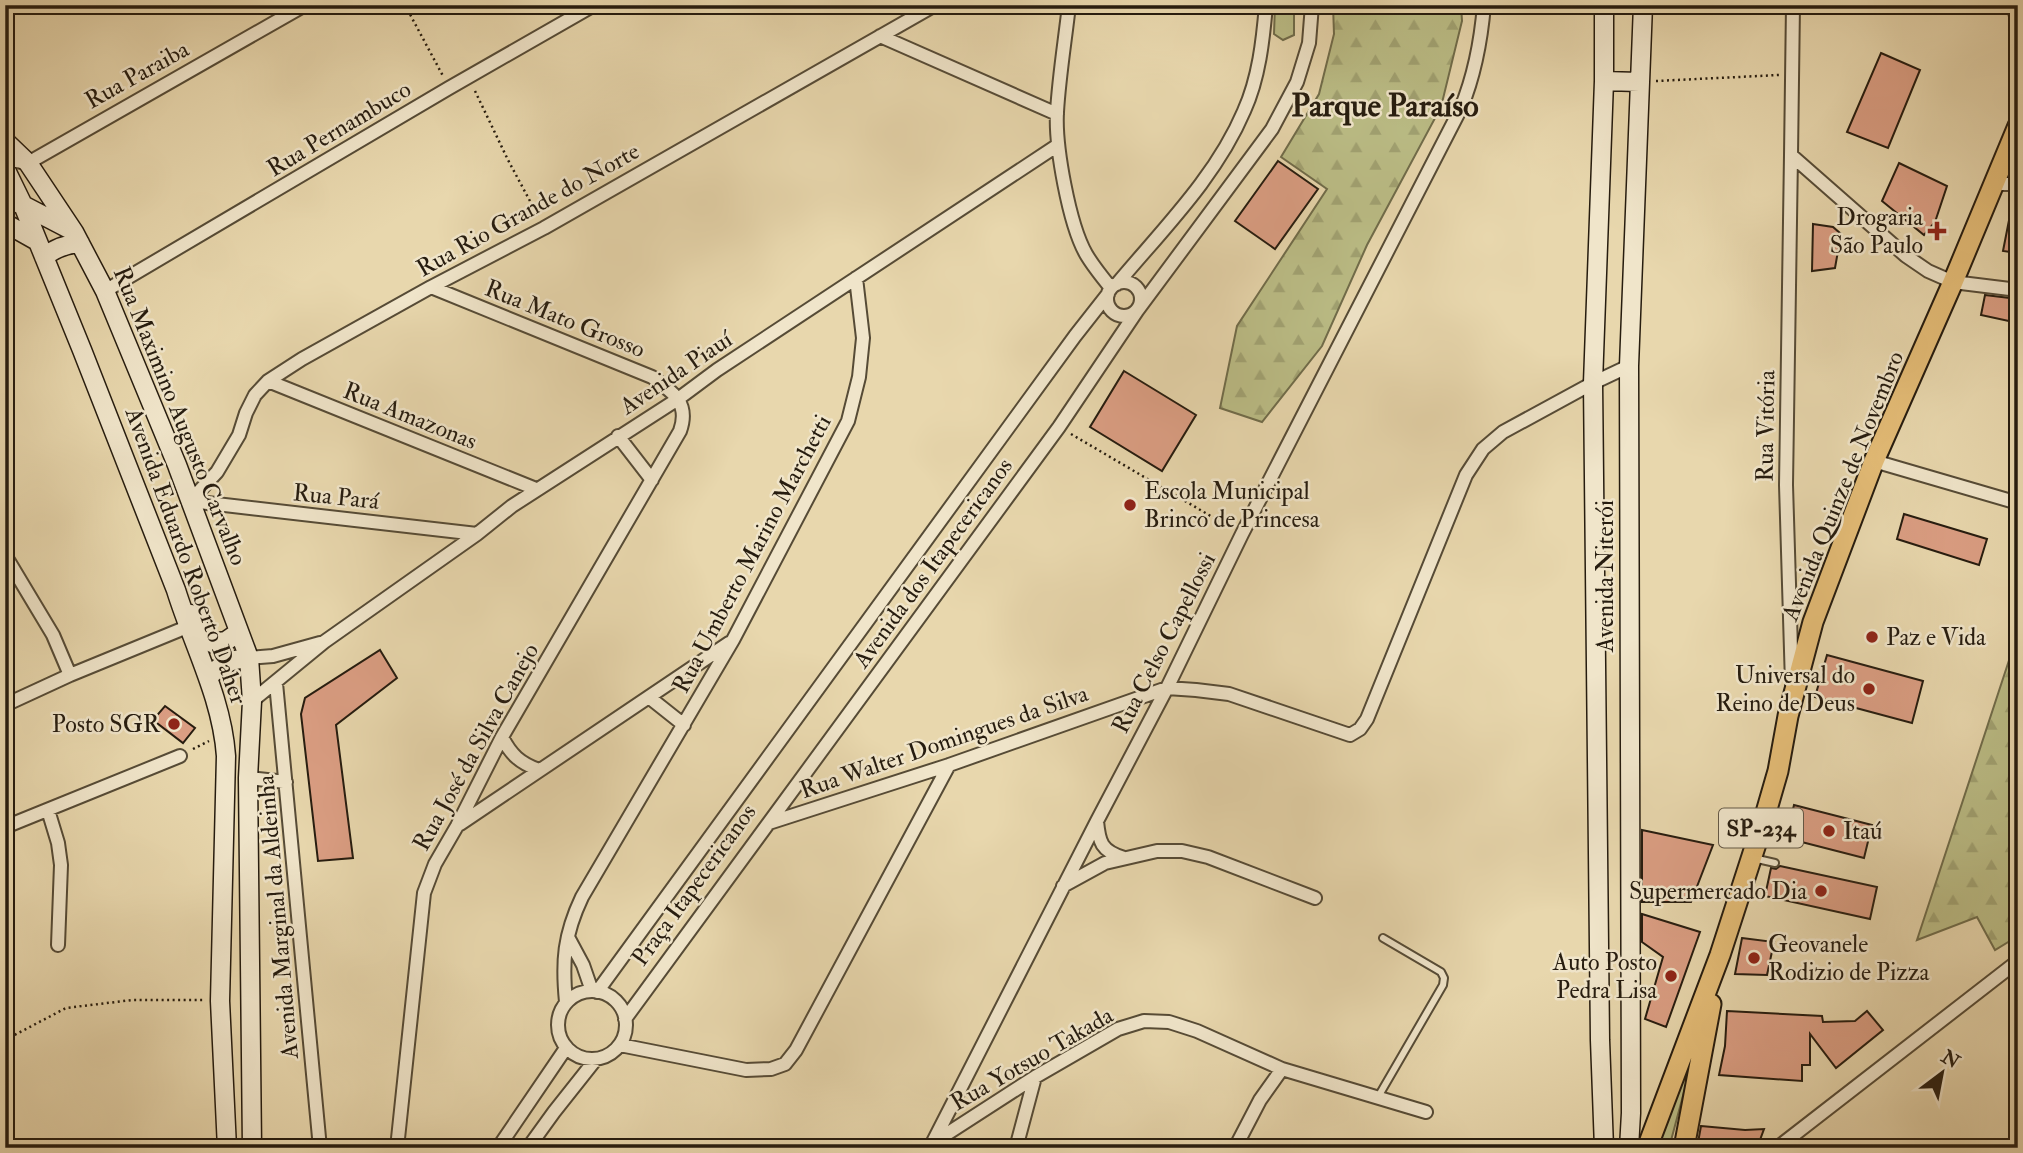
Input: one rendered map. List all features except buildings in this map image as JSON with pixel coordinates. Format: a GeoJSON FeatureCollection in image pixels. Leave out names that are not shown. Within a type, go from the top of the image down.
{"type":"FeatureCollection","features":[{"type":"Feature","properties":{"kind":"main road","name":"Avenida Niterói"},"geometry":{"type":"LineString","coordinates":[[1604,5],[1604,81],[1593,383],[1600,1040],[1604,1148]]}},
{"type":"Feature","properties":{"kind":"main road","name":"Avenida Niterói"},"geometry":{"type":"LineString","coordinates":[[1629,1148],[1629,366],[1643,5]]}},
{"type":"Feature","properties":{"kind":"main road"},"geometry":{"type":"LineString","coordinates":[[1604,81],[1639,82]]}},
{"type":"Feature","properties":{"kind":"main road","name":"Avenida Quinze de Novembro"},"geometry":{"type":"LineString","coordinates":[[1647,1148],[1720,956],[1751,858],[1778,771],[1812,622],[1874,461],[2018,126]]}},
{"type":"Feature","properties":{"kind":"main road","name":"Rua Maximino Augusto Carvalho"},"geometry":{"type":"LineString","coordinates":[[5,141],[28,163],[77,238],[105,291],[190,501],[249,658],[251,701]]}},
{"type":"Feature","properties":{"kind":"main road","name":"Avenida Eduardo Roberto Daher"},"geometry":{"type":"LineString","coordinates":[[5,168],[41,249],[176,590],[187,627],[208,678],[224,733],[226,756],[220,1000],[227,1148]]}},
{"type":"Feature","properties":{"kind":"main road"},"geometry":{"type":"LineString","coordinates":[[5,199],[23,205],[77,238]]}},
{"type":"Feature","properties":{"kind":"main road"},"geometry":{"type":"LineString","coordinates":[[5,223],[41,249],[52,250],[77,238]]}},
{"type":"Feature","properties":{"kind":"main road"},"geometry":{"type":"LineString","coordinates":[[176,590],[205,637],[212,643],[226,641],[239,632]]}},
{"type":"Feature","properties":{"kind":"main road"},"geometry":{"type":"LineString","coordinates":[[208,678],[215,669],[227,662],[249,658]]}},
{"type":"Feature","properties":{"kind":"main road"},"geometry":{"type":"LineString","coordinates":[[216,702],[238,708],[251,701]]}},
{"type":"Feature","properties":{"kind":"main road","name":"Avenida Eduardo Roberto Daher"},"geometry":{"type":"LineString","coordinates":[[251,701],[248,778],[252,1148]]}},
{"type":"Feature","properties":{"kind":"main road","name":"Avenida Quinze de Novembro"},"geometry":{"type":"LineString","coordinates":[[1684,1148],[1720,956]]}},
{"type":"Feature","properties":{"kind":"main road"},"geometry":{"type":"LineString","coordinates":[[1600,1040],[1631,1042]]}},
{"type":"Feature","properties":{"kind":"street","name":"Rua Paraiba"},"geometry":{"type":"LineString","coordinates":[[28,163],[305,5]]}},
{"type":"Feature","properties":{"kind":"street","name":"Rua Pernambuco"},"geometry":{"type":"LineString","coordinates":[[105,291],[594,5]]}},
{"type":"Feature","properties":{"kind":"street","name":"Rua Rio Grande do Norte"},"geometry":{"type":"LineString","coordinates":[[190,501],[217,472],[239,435],[255,395],[268,381],[302,359],[544,228],[935,5]]}},
{"type":"Feature","properties":{"kind":"street"},"geometry":{"type":"LineString","coordinates":[[1069,5],[1056,114],[1058,145],[1073,219],[1085,252],[1112,289]]}},
{"type":"Feature","properties":{"kind":"street","name":"Avenida dos Itapecericanos"},"geometry":{"type":"LineString","coordinates":[[595,991],[1075,336],[1220,159],[1245,110],[1255,80],[1266,5]]}},
{"type":"Feature","properties":{"kind":"street","name":"Avenida dos Itapecericanos"},"geometry":{"type":"LineString","coordinates":[[625,1018],[1059,427],[1138,311],[1272,129],[1297,82],[1309,43],[1312,5]]}},
{"type":"Feature","properties":{"kind":"street","name":"Rua Celso Capellossi"},"geometry":{"type":"LineString","coordinates":[[929,1145],[1167,688],[1242,534],[1461,108],[1472,83],[1478,57],[1484,5]]}},
{"type":"Feature","properties":{"kind":"street","name":"Rua Vitória"},"geometry":{"type":"LineString","coordinates":[[1793,5],[1786,485],[1793,699]]}},
{"type":"Feature","properties":{"kind":"street"},"geometry":{"type":"LineString","coordinates":[[2013,5],[2018,23]]}},
{"type":"Feature","properties":{"kind":"street"},"geometry":{"type":"LineString","coordinates":[[880,36],[1056,114]]}},
{"type":"Feature","properties":{"kind":"street","name":"Avenida Piauí"},"geometry":{"type":"LineString","coordinates":[[251,701],[324,642],[536,489],[678,399],[717,370],[1058,145]]}},
{"type":"Feature","properties":{"kind":"street"},"geometry":{"type":"LineString","coordinates":[[1791,155],[1906,256],[1928,271],[1953,282],[2018,290]]}},
{"type":"Feature","properties":{"kind":"street"},"geometry":{"type":"LineString","coordinates":[[5,159],[28,163]]}},
{"type":"Feature","properties":{"kind":"street"},"geometry":{"type":"LineString","coordinates":[[1995,184],[2018,184]]}},
{"type":"Feature","properties":{"kind":"street","name":"Rua Umberto Marino Marchetti"},"geometry":{"type":"LineString","coordinates":[[566,1002],[563,965],[572,920],[582,897],[733,640],[848,421],[859,377],[863,338],[856,278]]}},
{"type":"Feature","properties":{"kind":"street"},"geometry":{"type":"LineString","coordinates":[[1129,283],[1138,289],[1142,300],[1138,311],[1129,316],[1118,316],[1114,313],[1108,304],[1112,289],[1129,283]]}},
{"type":"Feature","properties":{"kind":"street","name":"Rua Mato Grosso"},"geometry":{"type":"LineString","coordinates":[[431,287],[652,377],[678,399]]}},
{"type":"Feature","properties":{"kind":"street","name":"Rua Walter Domingues da Silva"},"geometry":{"type":"LineString","coordinates":[[769,823],[948,765],[1167,688],[1228,694],[1350,734],[1360,729],[1367,719],[1465,475],[1483,449],[1503,432],[1629,366]]}},
{"type":"Feature","properties":{"kind":"street","name":"Rua Amazonas"},"geometry":{"type":"LineString","coordinates":[[268,381],[536,489]]}},
{"type":"Feature","properties":{"kind":"street","name":"Rua José da Silva Canejo"},"geometry":{"type":"LineString","coordinates":[[397,1148],[425,893],[435,864],[502,737],[680,431],[685,417],[678,399]]}},
{"type":"Feature","properties":{"kind":"street"},"geometry":{"type":"LineString","coordinates":[[618,436],[652,480]]}},
{"type":"Feature","properties":{"kind":"street"},"geometry":{"type":"LineString","coordinates":[[1874,461],[2018,503]]}},
{"type":"Feature","properties":{"kind":"street","name":"Rua Pará"},"geometry":{"type":"LineString","coordinates":[[190,501],[477,534]]}},
{"type":"Feature","properties":{"kind":"street"},"geometry":{"type":"LineString","coordinates":[[5,555],[53,635],[70,675]]}},
{"type":"Feature","properties":{"kind":"street"},"geometry":{"type":"LineString","coordinates":[[5,705],[187,627]]}},
{"type":"Feature","properties":{"kind":"street"},"geometry":{"type":"LineString","coordinates":[[457,826],[733,640]]}},
{"type":"Feature","properties":{"kind":"street","name":"Avenida Piauí"},"geometry":{"type":"LineString","coordinates":[[249,658],[273,656],[324,642]]}},
{"type":"Feature","properties":{"kind":"street","name":"Avenida Marginal da Aldeinha"},"geometry":{"type":"LineString","coordinates":[[276,683],[320,1148]]}},
{"type":"Feature","properties":{"kind":"street","name":"Rua Umberto Marino Marchetti"},"geometry":{"type":"LineString","coordinates":[[650,698],[684,725]]}},
{"type":"Feature","properties":{"kind":"street"},"geometry":{"type":"LineString","coordinates":[[502,737],[509,752],[517,760],[539,770]]}},
{"type":"Feature","properties":{"kind":"street"},"geometry":{"type":"LineString","coordinates":[[5,827],[180,756]]}},
{"type":"Feature","properties":{"kind":"street"},"geometry":{"type":"LineString","coordinates":[[620,1045],[746,1070],[771,1069],[785,1064],[796,1050],[948,765]]}},
{"type":"Feature","properties":{"kind":"street"},"geometry":{"type":"LineString","coordinates":[[248,778],[286,782]]}},
{"type":"Feature","properties":{"kind":"street"},"geometry":{"type":"LineString","coordinates":[[48,810],[58,843],[61,865],[58,945]]}},
{"type":"Feature","properties":{"kind":"street"},"geometry":{"type":"LineString","coordinates":[[1097,821],[1098,840],[1114,855],[1124,858]]}},
{"type":"Feature","properties":{"kind":"street"},"geometry":{"type":"LineString","coordinates":[[1063,886],[1105,863],[1157,851],[1182,852],[1208,857],[1315,898]]}},
{"type":"Feature","properties":{"kind":"street"},"geometry":{"type":"LineString","coordinates":[[568,937],[595,991]]}},
{"type":"Feature","properties":{"kind":"street"},"geometry":{"type":"LineString","coordinates":[[1777,1148],[2018,961]]}},
{"type":"Feature","properties":{"kind":"street"},"geometry":{"type":"LineString","coordinates":[[595,991],[607,995],[622,1009],[625,1018],[624,1037],[613,1052],[596,1059],[585,1059],[566,1048],[558,1030],[558,1020],[566,1002],[574,996],[595,991]]}},
{"type":"Feature","properties":{"kind":"street","name":"Rua Yotsuo Takada"},"geometry":{"type":"LineString","coordinates":[[929,1145],[1035,1077],[1118,1029],[1144,1021],[1169,1022],[1197,1031],[1282,1069],[1426,1112]]}},
{"type":"Feature","properties":{"kind":"street"},"geometry":{"type":"LineString","coordinates":[[498,1148],[566,1048]]}},
{"type":"Feature","properties":{"kind":"street"},"geometry":{"type":"LineString","coordinates":[[528,1148],[596,1059]]}},
{"type":"Feature","properties":{"kind":"street"},"geometry":{"type":"LineString","coordinates":[[1235,1148],[1260,1100],[1282,1069]]}},
{"type":"Feature","properties":{"kind":"street"},"geometry":{"type":"LineString","coordinates":[[1016,1148],[1035,1077]]}},
{"type":"Feature","properties":{"kind":"lane"},"geometry":{"type":"LineString","coordinates":[[1751,858],[1775,863]]}},
{"type":"Feature","properties":{"kind":"lane"},"geometry":{"type":"LineString","coordinates":[[1377,1098],[1443,985],[1444,978],[1441,972],[1383,938]]}},
{"type":"Feature","properties":{"kind":"path"},"geometry":{"type":"LineString","coordinates":[[405,5],[449,88]]}},
{"type":"Feature","properties":{"kind":"path"},"geometry":{"type":"LineString","coordinates":[[1639,82],[1792,74]]}},
{"type":"Feature","properties":{"kind":"path"},"geometry":{"type":"LineString","coordinates":[[469,77],[544,228]]}},
{"type":"Feature","properties":{"kind":"path"},"geometry":{"type":"LineString","coordinates":[[1059,427],[1242,534]]}},
{"type":"Feature","properties":{"kind":"path"},"geometry":{"type":"LineString","coordinates":[[180,756],[224,733]]}},
{"type":"Feature","properties":{"kind":"path"},"geometry":{"type":"LineString","coordinates":[[5,1040],[66,1008],[132,1000],[220,1000]]}},
{"type":"Feature","properties":{"kind":"path"},"geometry":{"type":"LineString","coordinates":[[5,1135],[33,1148]]}},
{"type":"Feature","properties":{"kind":"green space"},"geometry":{"type":"Polygon","coordinates":[[[1275,5],[1294,5],[1294,35],[1283,40],[1274,34],[1275,5]]]}},
{"type":"Feature","properties":{"kind":"green space"},"geometry":{"type":"Polygon","coordinates":[[[1333,5],[1461,5],[1462,21],[1441,107],[1367,245],[1322,346],[1262,422],[1220,408],[1237,326],[1327,189],[1281,157],[1319,94],[1334,34],[1333,5]]]}},
{"type":"Feature","properties":{"kind":"green space"},"geometry":{"type":"Polygon","coordinates":[[[2018,633],[2018,936],[1995,950],[1977,917],[1917,940],[2018,633]]]}},
{"type":"Feature","properties":{"kind":"green space"},"geometry":{"type":"Polygon","coordinates":[[[1695,1051],[1669,1148],[1655,1148],[1695,1051]]]}},
{"type":"Feature","properties":{"kind":"place","name":"Drogaria São Paulo"},"geometry":{"type":"Point","coordinates":[1937,231]}},
{"type":"Feature","properties":{"kind":"place","name":"Escola Municipal Brinco de Princesa"},"geometry":{"type":"Point","coordinates":[1130,505]}},
{"type":"Feature","properties":{"kind":"place","name":"Paz e Vida"},"geometry":{"type":"Point","coordinates":[1872,637]}},
{"type":"Feature","properties":{"kind":"place","name":"Universal do Reino de Deus"},"geometry":{"type":"Point","coordinates":[1869,689]}},
{"type":"Feature","properties":{"kind":"place","name":"Posto SGR"},"geometry":{"type":"Point","coordinates":[174,724]}},
{"type":"Feature","properties":{"kind":"place","name":"Itaú"},"geometry":{"type":"Point","coordinates":[1829,831]}},
{"type":"Feature","properties":{"kind":"place","name":"Supermercado Dia"},"geometry":{"type":"Point","coordinates":[1821,891]}},
{"type":"Feature","properties":{"kind":"place","name":"Geovanele Rodizio de Pizza"},"geometry":{"type":"Point","coordinates":[1754,958]}},
{"type":"Feature","properties":{"kind":"place","name":"Auto Posto Pedra Lisa"},"geometry":{"type":"Point","coordinates":[1671,976]}},
{"type":"Feature","properties":{"kind":"district","name":"Parque Paraíso"},"geometry":{"type":"Point","coordinates":[1385,106]}}]}
